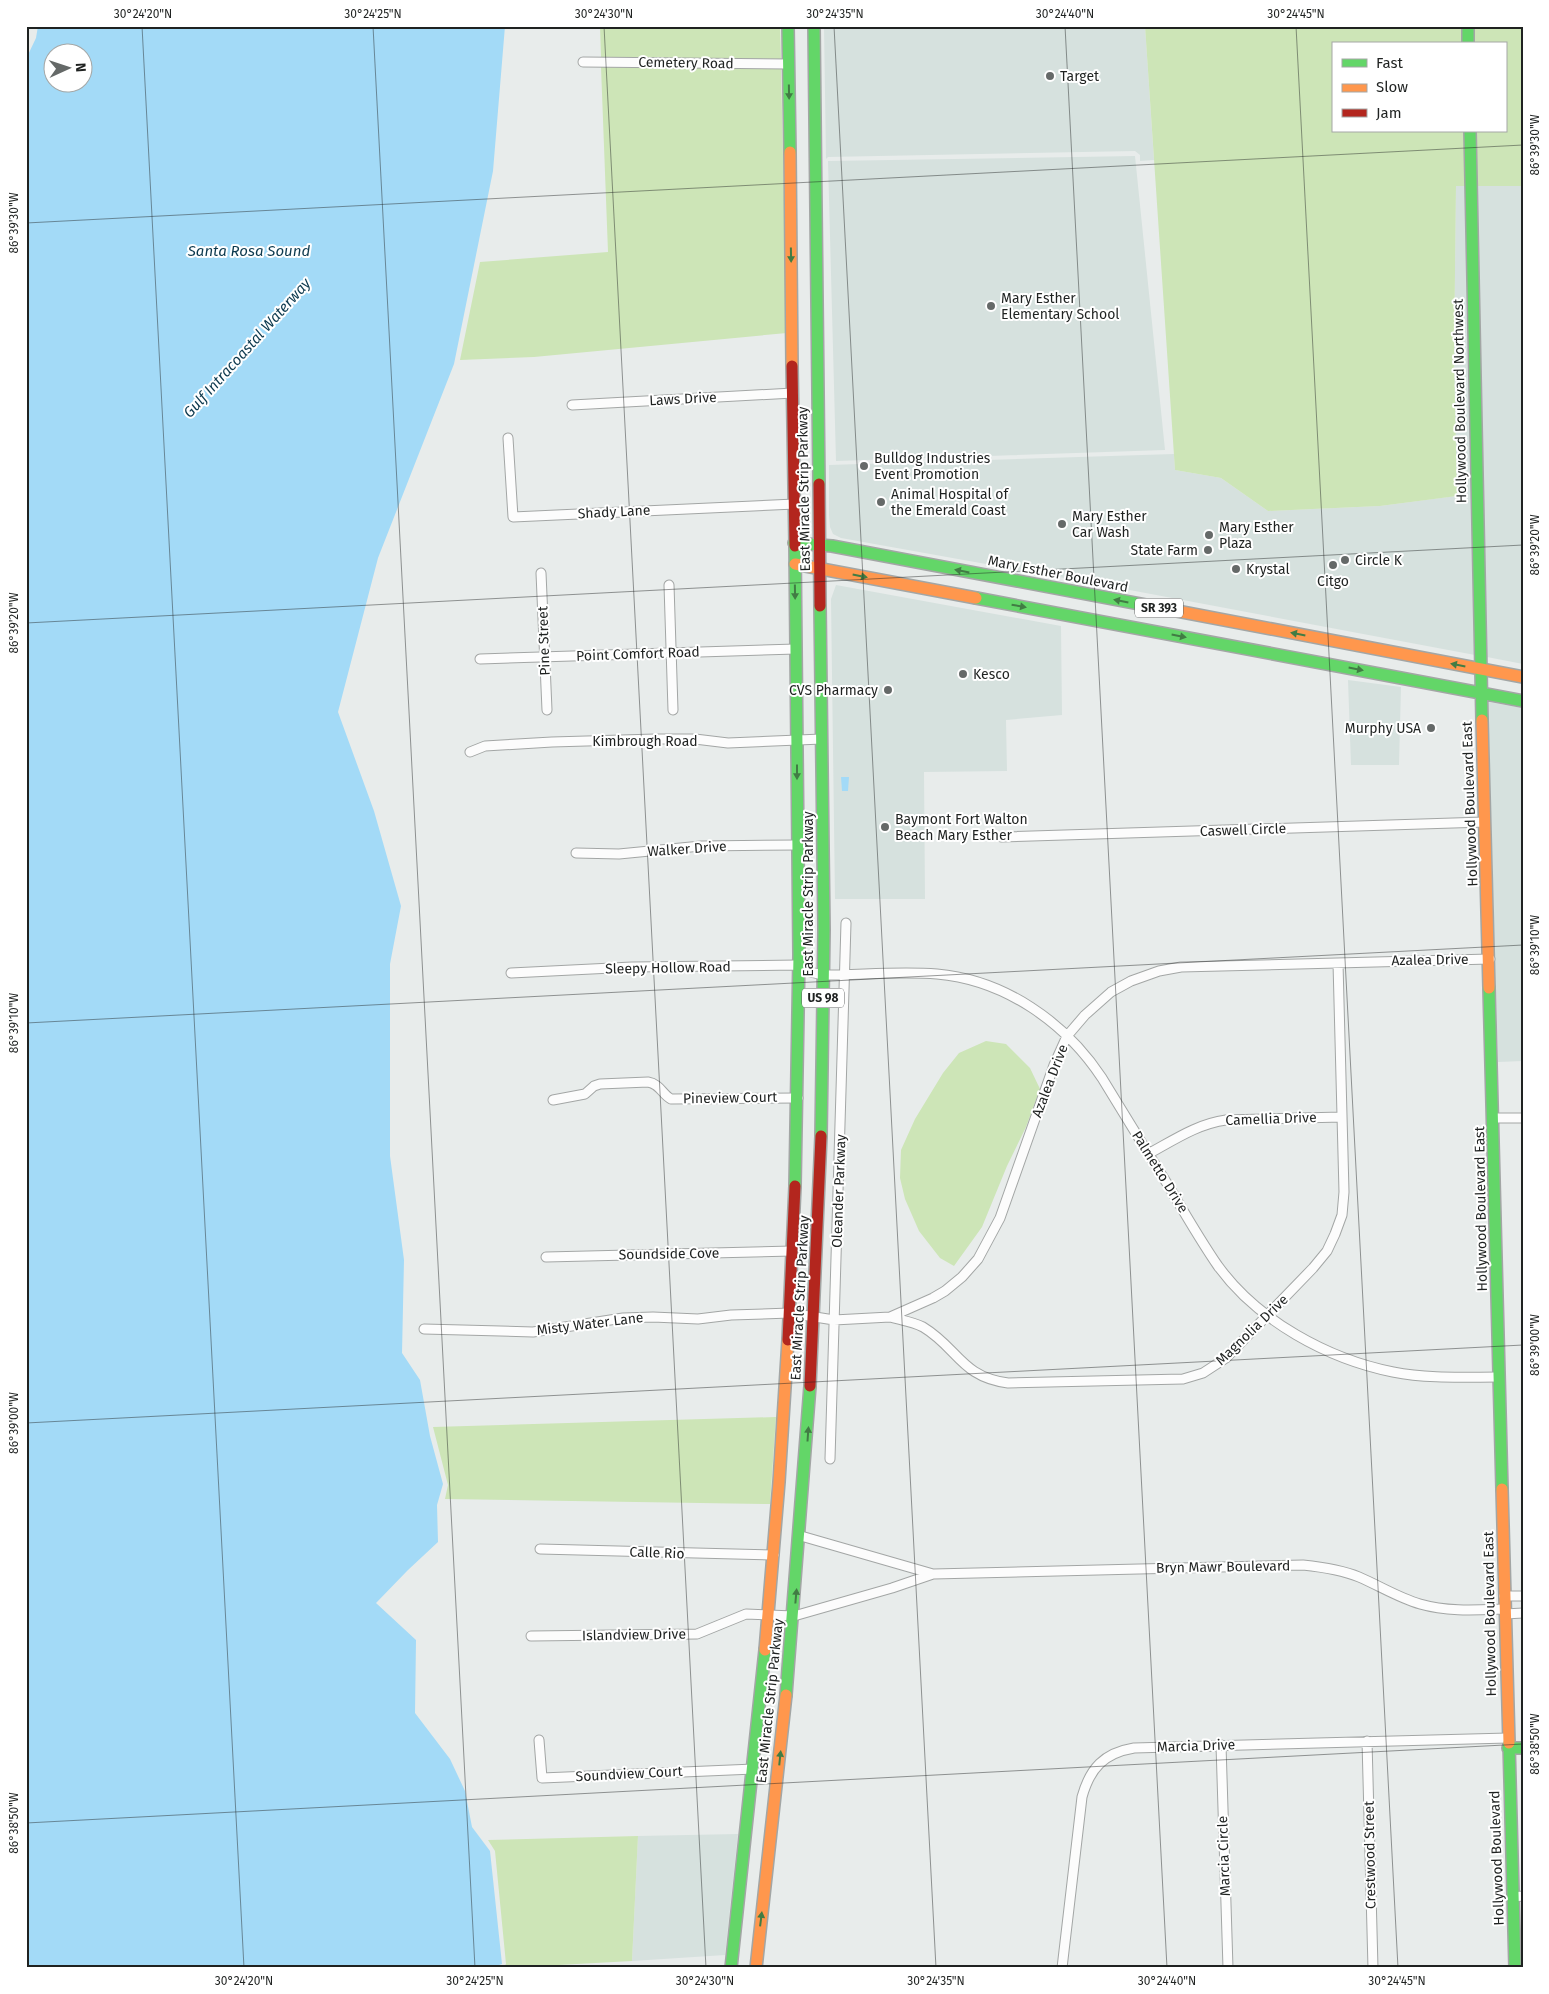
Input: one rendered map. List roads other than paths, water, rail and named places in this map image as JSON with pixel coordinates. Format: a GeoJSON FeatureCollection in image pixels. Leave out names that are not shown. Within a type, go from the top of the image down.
{"type":"FeatureCollection","features":[{"type":"Feature","properties":{"kind":"main road","name":"East Miracle Strip Parkway"},"geometry":{"type":"LineString","coordinates":[[731,1968],[754,1769],[774,1555],[790,1313],[798,1098],[798,845],[788,26]]}},
{"type":"Feature","properties":{"kind":"main road","name":"East Miracle Strip Parkway"},"geometry":{"type":"LineString","coordinates":[[756,1968],[801,1536],[815,1317],[821,1139],[823,975],[822,739],[814,26]]}},
{"type":"Feature","properties":{"kind":"main road"},"geometry":{"type":"LineString","coordinates":[[1468,26],[1468,42]]}},
{"type":"Feature","properties":{"kind":"main road","name":"Hollywood Boulevard Northwest"},"geometry":{"type":"LineString","coordinates":[[1470,132],[1481,669]]}},
{"type":"Feature","properties":{"kind":"main road","name":"Mary Esther Boulevard"},"geometry":{"type":"LineString","coordinates":[[794,543],[820,544],[1523,677]]}},
{"type":"Feature","properties":{"kind":"main road","name":"SR 393"},"geometry":{"type":"LineString","coordinates":[[794,564],[1523,701]]}},
{"type":"Feature","properties":{"kind":"main road","name":"Hollywood Boulevard East"},"geometry":{"type":"LineString","coordinates":[[1481,669],[1494,1118],[1508,1743]]}},
{"type":"Feature","properties":{"kind":"main road"},"geometry":{"type":"LineString","coordinates":[[1508,1743],[1523,1748]]}},
{"type":"Feature","properties":{"kind":"main road","name":"Hollywood Boulevard"},"geometry":{"type":"LineString","coordinates":[[1508,1743],[1518,1897],[1514,1968]]}},
{"type":"Feature","properties":{"kind":"main road"},"geometry":{"type":"LineString","coordinates":[[744,1859],[768,1861]]}},
{"type":"Feature","properties":{"kind":"street","name":"Cemetery Road"},"geometry":{"type":"LineString","coordinates":[[583,62],[789,64]]}},
{"type":"Feature","properties":{"kind":"street","name":"Laws Drive"},"geometry":{"type":"LineString","coordinates":[[572,405],[793,393]]}},
{"type":"Feature","properties":{"kind":"street","name":"Shady Lane"},"geometry":{"type":"LineString","coordinates":[[508,438],[513,517],[794,504]]}},
{"type":"Feature","properties":{"kind":"street","name":"Pine Street"},"geometry":{"type":"LineString","coordinates":[[541,573],[546,710]]}},
{"type":"Feature","properties":{"kind":"street"},"geometry":{"type":"LineString","coordinates":[[669,585],[673,710]]}},
{"type":"Feature","properties":{"kind":"street","name":"Point Comfort Road"},"geometry":{"type":"LineString","coordinates":[[480,659],[796,648]]}},
{"type":"Feature","properties":{"kind":"street","name":"Kimbrough Road"},"geometry":{"type":"LineString","coordinates":[[470,752],[485,746],[552,742],[655,739],[695,740],[728,744],[822,739]]}},
{"type":"Feature","properties":{"kind":"street","name":"Caswell Circle"},"geometry":{"type":"LineString","coordinates":[[1001,837],[1485,822]]}},
{"type":"Feature","properties":{"kind":"street","name":"Walker Drive"},"geometry":{"type":"LineString","coordinates":[[576,853],[619,854],[702,846],[798,845]]}},
{"type":"Feature","properties":{"kind":"street","name":"Oleander Parkway"},"geometry":{"type":"LineString","coordinates":[[830,1459],[846,923]]}},
{"type":"Feature","properties":{"kind":"street","name":"Azalea Drive"},"geometry":{"type":"LineString","coordinates":[[815,1317],[834,1320],[890,1317],[944,1291],[962,1277],[978,1259],[1000,1218],[1054,1065],[1067,1036],[1085,1015],[1111,992],[1131,981],[1159,971],[1181,967],[1490,959]]}},
{"type":"Feature","properties":{"kind":"street","name":"Magnolia Drive"},"geometry":{"type":"LineString","coordinates":[[890,1317],[922,1327],[981,1377],[996,1382],[1026,1384],[1183,1379],[1203,1373],[1226,1358],[1269,1315],[1327,1251],[1342,1215],[1344,1192],[1338,962]]}},
{"type":"Feature","properties":{"kind":"street","name":"Sleepy Hollow Road"},"geometry":{"type":"LineString","coordinates":[[511,973],[632,967],[798,965],[810,972],[823,975]]}},
{"type":"Feature","properties":{"kind":"street","name":"Palmetto Drive"},"geometry":{"type":"LineString","coordinates":[[823,975],[936,974],[971,980],[1016,998],[1056,1025],[1092,1063],[1219,1266],[1251,1301],[1291,1332],[1320,1348],[1368,1366],[1419,1376],[1499,1377]]}},
{"type":"Feature","properties":{"kind":"street","name":"Pineview Court"},"geometry":{"type":"LineString","coordinates":[[553,1100],[576,1097],[585,1094],[594,1086],[610,1083],[654,1083],[671,1099],[798,1098]]}},
{"type":"Feature","properties":{"kind":"street","name":"Camellia Drive"},"geometry":{"type":"LineString","coordinates":[[1148,1154],[1191,1130],[1210,1122],[1342,1117]]}},
{"type":"Feature","properties":{"kind":"street"},"geometry":{"type":"LineString","coordinates":[[1494,1118],[1523,1118]]}},
{"type":"Feature","properties":{"kind":"street","name":"Soundside Cove"},"geometry":{"type":"LineString","coordinates":[[546,1256],[792,1251]]}},
{"type":"Feature","properties":{"kind":"street","name":"Misty Water Lane"},"geometry":{"type":"LineString","coordinates":[[424,1329],[533,1332],[623,1318],[698,1319],[731,1315],[790,1313],[815,1317]]}},
{"type":"Feature","properties":{"kind":"street","name":"Bryn Mawr Boulevard"},"geometry":{"type":"LineString","coordinates":[[801,1536],[933,1574],[1303,1565],[1330,1568],[1358,1577],[1404,1598],[1428,1606],[1457,1610],[1523,1613]]}},
{"type":"Feature","properties":{"kind":"street","name":"Calle Rio"},"geometry":{"type":"LineString","coordinates":[[540,1549],[774,1555]]}},
{"type":"Feature","properties":{"kind":"street","name":"Bryn Mawr Boulevard"},"geometry":{"type":"LineString","coordinates":[[794,1616],[892,1588],[933,1574]]}},
{"type":"Feature","properties":{"kind":"street"},"geometry":{"type":"LineString","coordinates":[[1504,1596],[1523,1596]]}},
{"type":"Feature","properties":{"kind":"street","name":"Islandview Drive"},"geometry":{"type":"LineString","coordinates":[[531,1636],[697,1634],[746,1614],[794,1616]]}},
{"type":"Feature","properties":{"kind":"street","name":"Soundview Court"},"geometry":{"type":"LineString","coordinates":[[539,1740],[542,1778],[754,1769]]}},
{"type":"Feature","properties":{"kind":"street","name":"Marcia Drive"},"geometry":{"type":"LineString","coordinates":[[1062,1968],[1082,1797],[1096,1766],[1114,1753],[1134,1748],[1367,1741],[1508,1743]]}},
{"type":"Feature","properties":{"kind":"street","name":"Crestwood Street"},"geometry":{"type":"LineString","coordinates":[[1367,1741],[1373,1968]]}},
{"type":"Feature","properties":{"kind":"street","name":"Marcia Circle"},"geometry":{"type":"LineString","coordinates":[[1221,1745],[1228,1968]]}},
{"type":"Feature","properties":{"kind":"water","name":"Santa Rosa Sound"},"geometry":{"type":"Polygon","coordinates":[[[38,26],[505,26],[493,171],[454,364],[378,558],[338,712],[374,811],[401,906],[390,964],[390,1156],[404,1260],[402,1353],[420,1380],[430,1436],[443,1484],[437,1505],[438,1542],[376,1603],[416,1640],[415,1713],[450,1759],[465,1791],[472,1827],[490,1851],[502,1964],[490,1968],[26,1968],[26,59],[36,38],[38,26]]]}},
{"type":"Feature","properties":{"kind":"water"},"geometry":{"type":"Polygon","coordinates":[[[841,777],[849,777],[848,791],[842,791],[841,777]]]}},
{"type":"Feature","properties":{"kind":"place","name":"Target"},"geometry":{"type":"Point","coordinates":[1050,76]}},
{"type":"Feature","properties":{"kind":"place","name":"Mary Esther Elementary School"},"geometry":{"type":"Point","coordinates":[991,306]}},
{"type":"Feature","properties":{"kind":"place","name":"Bulldog Industries Event Promotion"},"geometry":{"type":"Point","coordinates":[864,466]}},
{"type":"Feature","properties":{"kind":"place","name":"Animal Hospital of the Emerald Coast"},"geometry":{"type":"Point","coordinates":[881,502]}},
{"type":"Feature","properties":{"kind":"place","name":"Mary Esther Car Wash"},"geometry":{"type":"Point","coordinates":[1062,524]}},
{"type":"Feature","properties":{"kind":"place","name":"Mary Esther Plaza"},"geometry":{"type":"Point","coordinates":[1209,535]}},
{"type":"Feature","properties":{"kind":"place","name":"State Farm"},"geometry":{"type":"Point","coordinates":[1208,550]}},
{"type":"Feature","properties":{"kind":"place","name":"Circle K"},"geometry":{"type":"Point","coordinates":[1345,560]}},
{"type":"Feature","properties":{"kind":"place","name":"Citgo"},"geometry":{"type":"Point","coordinates":[1333,565]}},
{"type":"Feature","properties":{"kind":"place","name":"Krystal"},"geometry":{"type":"Point","coordinates":[1236,569]}},
{"type":"Feature","properties":{"kind":"place","name":"Kesco"},"geometry":{"type":"Point","coordinates":[963,674]}},
{"type":"Feature","properties":{"kind":"place","name":"CVS Pharmacy"},"geometry":{"type":"Point","coordinates":[888,690]}},
{"type":"Feature","properties":{"kind":"place","name":"Murphy USA"},"geometry":{"type":"Point","coordinates":[1431,728]}},
{"type":"Feature","properties":{"kind":"place","name":"Baymont Fort Walton Beach Mary Esther"},"geometry":{"type":"Point","coordinates":[885,827]}},
{"type":"Feature","properties":{"kind":"water label","name":"Gulf Intracoastal Waterway"},"geometry":{"type":"Point","coordinates":[247,348]}}]}
